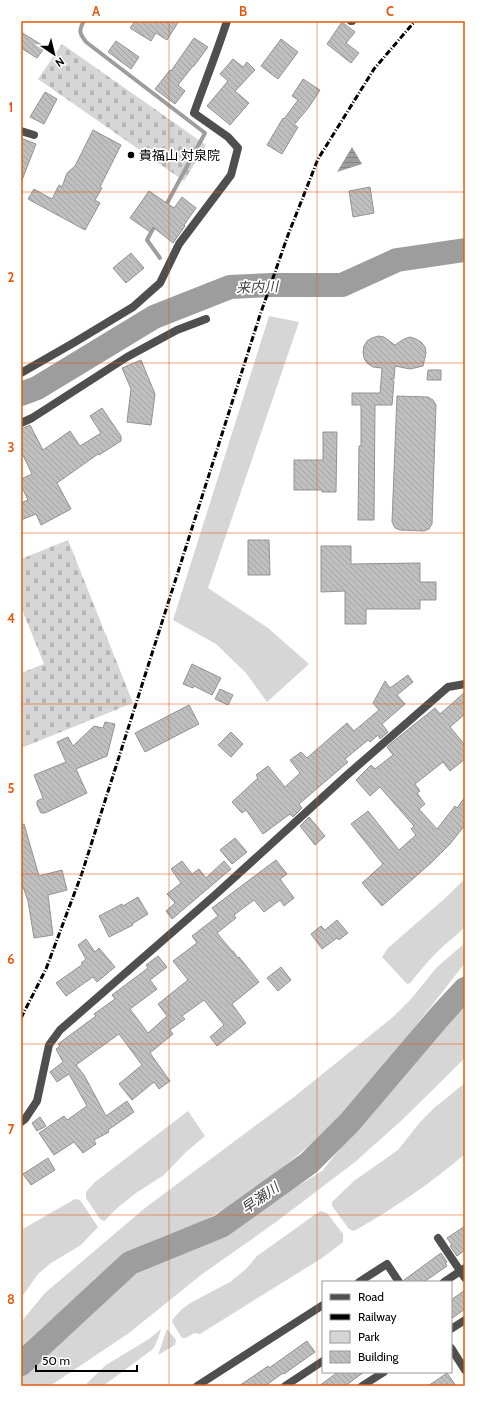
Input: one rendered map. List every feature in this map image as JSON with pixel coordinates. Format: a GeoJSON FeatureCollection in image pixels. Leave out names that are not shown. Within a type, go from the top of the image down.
{"type":"FeatureCollection","features":[{"type":"Feature","properties":{"kind":"street"},"geometry":{"type":"LineString","coordinates":[[21,373],[133,307],[160,283],[179,244],[231,176],[238,148],[228,138],[194,113],[217,53],[227,21]]}},
{"type":"Feature","properties":{"kind":"street"},"geometry":{"type":"LineString","coordinates":[[21,131],[34,135]]}},
{"type":"Feature","properties":{"kind":"street"},"geometry":{"type":"LineString","coordinates":[[21,422],[32,418],[127,357],[177,330],[206,319]]}},
{"type":"Feature","properties":{"kind":"street"},"geometry":{"type":"LineString","coordinates":[[21,1122],[25,1119],[37,1101],[49,1045],[60,1030],[209,900],[347,775],[448,687],[465,684]]}},
{"type":"Feature","properties":{"kind":"street"},"geometry":{"type":"LineString","coordinates":[[438,1238],[463,1273],[446,1281]]}},
{"type":"Feature","properties":{"kind":"street"},"geometry":{"type":"LineString","coordinates":[[361,1281],[387,1264],[398,1281]]}},
{"type":"Feature","properties":{"kind":"street"},"geometry":{"type":"LineString","coordinates":[[197,1386],[322,1306]]}},
{"type":"Feature","properties":{"kind":"street"},"geometry":{"type":"LineString","coordinates":[[452,1328],[465,1320]]}},
{"type":"Feature","properties":{"kind":"street"},"geometry":{"type":"LineString","coordinates":[[452,1350],[465,1370]]}},
{"type":"Feature","properties":{"kind":"street"},"geometry":{"type":"LineString","coordinates":[[285,1386],[322,1362]]}},
{"type":"Feature","properties":{"kind":"street"},"geometry":{"type":"LineString","coordinates":[[362,1386],[382,1373]]}},
{"type":"Feature","properties":{"kind":"green space"},"geometry":{"type":"Polygon","coordinates":[[[62,44],[206,145],[184,181],[38,79],[62,44]]]}},
{"type":"Feature","properties":{"kind":"green space"},"geometry":{"type":"Polygon","coordinates":[[[269,316],[299,322],[208,588],[268,628],[309,664],[267,702],[246,673],[216,644],[173,620],[269,316]]]}},
{"type":"Feature","properties":{"kind":"green space"},"geometry":{"type":"Polygon","coordinates":[[[68,540],[133,703],[21,748],[21,673],[44,664],[21,607],[21,559],[68,540]]]}},
{"type":"Feature","properties":{"kind":"green space"},"geometry":{"type":"Polygon","coordinates":[[[465,879],[465,927],[437,952],[410,983],[407,984],[382,957],[388,948],[465,879]]]}},
{"type":"Feature","properties":{"kind":"green space"},"geometry":{"type":"Polygon","coordinates":[[[465,943],[465,963],[356,1102],[314,1142],[241,1200],[203,1221],[159,1238],[121,1258],[96,1278],[34,1345],[21,1355],[21,1322],[45,1293],[145,1208],[294,1097],[393,1017],[411,999],[437,967],[465,943]]]}},
{"type":"Feature","properties":{"kind":"green space"},"geometry":{"type":"Polygon","coordinates":[[[465,1008],[465,1058],[402,1120],[355,1162],[276,1222],[201,1275],[129,1333],[50,1386],[21,1386],[21,1373],[59,1343],[106,1296],[149,1264],[224,1235],[270,1203],[322,1171],[402,1072],[443,1028],[465,1008]]]}},
{"type":"Feature","properties":{"kind":"green space"},"geometry":{"type":"Polygon","coordinates":[[[465,1083],[465,1154],[397,1205],[354,1231],[349,1229],[332,1206],[332,1202],[354,1181],[398,1150],[421,1121],[434,1108],[465,1083]]]}},
{"type":"Feature","properties":{"kind":"green space"},"geometry":{"type":"Polygon","coordinates":[[[188,1111],[205,1136],[186,1152],[164,1175],[136,1193],[104,1221],[100,1219],[86,1198],[86,1192],[95,1182],[188,1111]]]}},
{"type":"Feature","properties":{"kind":"green space"},"geometry":{"type":"Polygon","coordinates":[[[75,1199],[80,1200],[98,1227],[81,1245],[51,1263],[38,1274],[21,1298],[21,1230],[75,1199]]]}},
{"type":"Feature","properties":{"kind":"green space"},"geometry":{"type":"Polygon","coordinates":[[[320,1211],[327,1213],[343,1234],[343,1242],[322,1258],[200,1334],[194,1333],[186,1338],[182,1338],[172,1322],[182,1309],[230,1282],[246,1269],[257,1256],[320,1211]]]}},
{"type":"Feature","properties":{"kind":"green space"},"geometry":{"type":"Polygon","coordinates":[[[161,1329],[153,1349],[103,1386],[84,1386],[106,1365],[149,1339],[161,1329]]]}},
{"type":"Feature","properties":{"kind":"green space"},"geometry":{"type":"Polygon","coordinates":[[[167,1329],[176,1340],[175,1345],[158,1355],[167,1329]]]}},
{"type":"Feature","properties":{"kind":"shaded area"},"geometry":{"type":"Polygon","coordinates":[[[352,147],[362,164],[337,172],[352,147]]]}},
{"type":"Feature","properties":{"kind":"building"},"geometry":{"type":"Polygon","coordinates":[[[135,21],[179,21],[167,40],[156,33],[151,41],[130,28],[135,21]]]}},
{"type":"Feature","properties":{"kind":"building"},"geometry":{"type":"Polygon","coordinates":[[[342,22],[355,32],[346,43],[359,53],[351,63],[327,44],[342,22]]]}},
{"type":"Feature","properties":{"kind":"building"},"geometry":{"type":"Polygon","coordinates":[[[21,32],[45,47],[37,58],[21,48],[21,32]]]}},
{"type":"Feature","properties":{"kind":"building"},"geometry":{"type":"Polygon","coordinates":[[[194,38],[208,47],[178,85],[185,91],[175,104],[155,89],[170,70],[171,71],[194,38]]]}},
{"type":"Feature","properties":{"kind":"building"},"geometry":{"type":"Polygon","coordinates":[[[281,39],[298,52],[278,79],[261,66],[281,39]]]}},
{"type":"Feature","properties":{"kind":"building"},"geometry":{"type":"Polygon","coordinates":[[[116,41],[139,57],[131,69],[108,52],[116,41]]]}},
{"type":"Feature","properties":{"kind":"building"},"geometry":{"type":"Polygon","coordinates":[[[233,59],[243,67],[247,62],[255,70],[235,91],[249,103],[230,125],[207,106],[228,81],[220,74],[233,59]]]}},
{"type":"Feature","properties":{"kind":"building"},"geometry":{"type":"Polygon","coordinates":[[[303,79],[320,90],[309,107],[294,125],[298,127],[282,154],[267,145],[283,118],[284,119],[298,100],[292,96],[303,79]]]}},
{"type":"Feature","properties":{"kind":"building"},"geometry":{"type":"Polygon","coordinates":[[[45,92],[57,99],[44,124],[30,117],[45,92]]]}},
{"type":"Feature","properties":{"kind":"building"},"geometry":{"type":"Polygon","coordinates":[[[93,130],[121,145],[95,200],[100,203],[85,230],[28,199],[34,189],[52,199],[59,185],[62,187],[67,173],[75,166],[93,130]]]}},
{"type":"Feature","properties":{"kind":"building"},"geometry":{"type":"Polygon","coordinates":[[[21,138],[36,144],[22,180],[21,180],[21,138]]]}},
{"type":"Feature","properties":{"kind":"building"},"geometry":{"type":"Polygon","coordinates":[[[370,187],[374,213],[353,217],[349,191],[370,187]]]}},
{"type":"Feature","properties":{"kind":"building"},"geometry":{"type":"Polygon","coordinates":[[[149,191],[174,208],[182,197],[196,208],[173,243],[153,227],[150,232],[130,218],[149,191]]]}},
{"type":"Feature","properties":{"kind":"building"},"geometry":{"type":"Polygon","coordinates":[[[131,253],[144,268],[126,283],[113,268],[131,253]]]}},
{"type":"Feature","properties":{"kind":"building"},"geometry":{"type":"Polygon","coordinates":[[[378,336],[384,337],[395,345],[410,337],[416,339],[425,347],[426,353],[423,366],[410,369],[395,366],[394,379],[390,379],[394,381],[392,405],[375,405],[374,520],[358,520],[361,405],[352,405],[352,393],[380,393],[382,368],[373,367],[367,363],[363,352],[367,341],[378,336]]]}},
{"type":"Feature","properties":{"kind":"building"},"geometry":{"type":"Polygon","coordinates":[[[141,360],[155,394],[151,425],[127,422],[131,389],[122,368],[141,360]]]}},
{"type":"Feature","properties":{"kind":"building"},"geometry":{"type":"Polygon","coordinates":[[[428,370],[441,370],[441,380],[427,380],[428,370]]]}},
{"type":"Feature","properties":{"kind":"building"},"geometry":{"type":"Polygon","coordinates":[[[397,396],[428,397],[433,400],[436,405],[432,524],[429,529],[424,531],[400,530],[395,528],[392,522],[397,396]]]}},
{"type":"Feature","properties":{"kind":"building"},"geometry":{"type":"Polygon","coordinates":[[[102,408],[121,436],[121,441],[99,455],[98,454],[57,483],[71,509],[41,525],[36,514],[21,520],[21,503],[28,500],[21,485],[21,479],[32,474],[21,451],[21,429],[30,425],[43,450],[70,431],[80,446],[101,433],[90,416],[102,408]]]}},
{"type":"Feature","properties":{"kind":"building"},"geometry":{"type":"Polygon","coordinates":[[[323,432],[337,432],[336,492],[322,492],[322,490],[294,490],[294,460],[323,460],[323,432]]]}},
{"type":"Feature","properties":{"kind":"building"},"geometry":{"type":"Polygon","coordinates":[[[248,540],[269,540],[270,575],[248,575],[248,540]]]}},
{"type":"Feature","properties":{"kind":"building"},"geometry":{"type":"Polygon","coordinates":[[[321,546],[351,546],[351,564],[420,563],[420,582],[436,582],[436,600],[420,600],[420,609],[366,609],[366,624],[345,624],[345,591],[321,592],[321,546]]]}},
{"type":"Feature","properties":{"kind":"building"},"geometry":{"type":"Polygon","coordinates":[[[192,664],[221,678],[212,695],[194,686],[193,688],[183,684],[192,664]]]}},
{"type":"Feature","properties":{"kind":"building"},"geometry":{"type":"Polygon","coordinates":[[[408,675],[413,682],[397,695],[405,704],[382,724],[388,732],[380,739],[378,735],[370,742],[368,740],[345,759],[348,762],[299,804],[302,808],[293,817],[290,814],[263,834],[246,810],[242,813],[232,802],[258,778],[256,775],[268,766],[285,787],[300,773],[290,760],[301,752],[307,758],[347,723],[354,731],[379,710],[373,703],[385,681],[390,688],[408,675]]]}},
{"type":"Feature","properties":{"kind":"building"},"geometry":{"type":"Polygon","coordinates":[[[220,689],[233,695],[228,705],[215,699],[220,689]]]}},
{"type":"Feature","properties":{"kind":"building"},"geometry":{"type":"Polygon","coordinates":[[[465,692],[465,714],[450,727],[465,745],[465,759],[450,771],[443,762],[415,784],[420,791],[417,793],[425,804],[419,809],[437,829],[455,806],[457,808],[465,797],[465,825],[450,844],[431,863],[382,906],[362,883],[383,864],[351,824],[368,811],[399,850],[416,835],[411,829],[414,826],[380,787],[370,796],[356,780],[371,765],[375,769],[393,755],[387,747],[395,740],[435,708],[440,714],[465,692]]]}},
{"type":"Feature","properties":{"kind":"building"},"geometry":{"type":"Polygon","coordinates":[[[189,705],[199,724],[145,752],[135,733],[189,705]]]}},
{"type":"Feature","properties":{"kind":"building"},"geometry":{"type":"Polygon","coordinates":[[[105,722],[115,724],[107,756],[76,769],[87,793],[45,813],[41,813],[37,805],[37,801],[43,798],[34,775],[66,762],[57,742],[68,737],[73,746],[94,726],[103,728],[105,722]]]}},
{"type":"Feature","properties":{"kind":"building"},"geometry":{"type":"Polygon","coordinates":[[[231,732],[243,744],[231,757],[218,745],[231,732]]]}},
{"type":"Feature","properties":{"kind":"building"},"geometry":{"type":"Polygon","coordinates":[[[309,817],[325,836],[315,845],[300,826],[309,817]]]}},
{"type":"Feature","properties":{"kind":"building"},"geometry":{"type":"Polygon","coordinates":[[[24,824],[39,876],[62,870],[67,890],[48,895],[53,935],[34,938],[28,901],[21,881],[21,825],[24,824]]]}},
{"type":"Feature","properties":{"kind":"building"},"geometry":{"type":"Polygon","coordinates":[[[235,838],[247,852],[232,864],[220,850],[235,838]]]}},
{"type":"Feature","properties":{"kind":"building"},"geometry":{"type":"Polygon","coordinates":[[[276,860],[287,874],[280,879],[294,898],[284,906],[280,900],[264,912],[254,900],[234,915],[236,918],[217,933],[259,982],[232,1004],[246,1023],[217,1046],[210,1037],[224,1025],[204,1000],[182,1016],[185,1019],[170,1030],[173,1034],[150,1053],[170,1081],[159,1089],[154,1082],[132,1100],[119,1084],[142,1065],[119,1034],[76,1065],[84,1075],[106,1116],[127,1101],[134,1112],[108,1130],[109,1132],[94,1140],[96,1144],[83,1153],[74,1142],[54,1155],[39,1133],[64,1116],[67,1120],[87,1106],[69,1074],[57,1082],[50,1072],[63,1062],[56,1049],[60,1046],[58,1044],[96,1016],[94,1014],[115,999],[112,995],[148,968],[146,965],[158,956],[167,967],[150,980],[157,989],[130,1009],[148,1033],[167,1016],[158,1004],[188,980],[173,961],[197,943],[192,936],[218,916],[212,908],[276,860]]]}},
{"type":"Feature","properties":{"kind":"building"},"geometry":{"type":"Polygon","coordinates":[[[182,861],[192,874],[199,869],[206,878],[224,861],[231,869],[172,919],[166,911],[175,903],[167,894],[181,883],[171,869],[182,861]]]}},
{"type":"Feature","properties":{"kind":"building"},"geometry":{"type":"Polygon","coordinates":[[[138,897],[148,914],[132,924],[133,925],[109,937],[99,916],[122,904],[123,906],[138,897]]]}},
{"type":"Feature","properties":{"kind":"building"},"geometry":{"type":"Polygon","coordinates":[[[337,920],[348,933],[339,940],[337,938],[322,949],[311,934],[321,926],[325,930],[337,920]]]}},
{"type":"Feature","properties":{"kind":"building"},"geometry":{"type":"Polygon","coordinates":[[[86,939],[95,952],[99,948],[115,967],[97,982],[93,977],[66,996],[56,983],[83,964],[81,963],[86,959],[78,945],[86,939]]]}},
{"type":"Feature","properties":{"kind":"building"},"geometry":{"type":"Polygon","coordinates":[[[281,967],[291,980],[278,991],[267,978],[281,967]]]}},
{"type":"Feature","properties":{"kind":"building"},"geometry":{"type":"Polygon","coordinates":[[[40,1117],[46,1126],[37,1131],[32,1123],[40,1117]]]}},
{"type":"Feature","properties":{"kind":"building"},"geometry":{"type":"Polygon","coordinates":[[[48,1158],[55,1170],[31,1185],[23,1174],[48,1158]]]}},
{"type":"Feature","properties":{"kind":"building"},"geometry":{"type":"Polygon","coordinates":[[[465,1226],[465,1250],[457,1256],[450,1246],[452,1245],[447,1238],[465,1226]]]}},
{"type":"Feature","properties":{"kind":"building"},"geometry":{"type":"Polygon","coordinates":[[[441,1253],[447,1262],[445,1263],[447,1266],[425,1281],[404,1280],[441,1253]]]}},
{"type":"Feature","properties":{"kind":"building"},"geometry":{"type":"Polygon","coordinates":[[[465,1290],[465,1309],[452,1318],[452,1299],[465,1290]]]}},
{"type":"Feature","properties":{"kind":"building"},"geometry":{"type":"Polygon","coordinates":[[[307,1341],[315,1352],[284,1374],[283,1373],[265,1386],[239,1386],[268,1366],[269,1368],[307,1341]]]}},
{"type":"Feature","properties":{"kind":"building"},"geometry":{"type":"Polygon","coordinates":[[[337,1373],[363,1373],[345,1386],[319,1386],[337,1373]]]}},
{"type":"Feature","properties":{"kind":"building"},"geometry":{"type":"Polygon","coordinates":[[[447,1373],[456,1386],[428,1386],[447,1373]]]}},
{"type":"Feature","properties":{"kind":"waterway"},"geometry":{"type":"LineString","coordinates":[[84,21],[80,32],[86,42],[205,133],[165,207]]}},
{"type":"Feature","properties":{"kind":"waterway"},"geometry":{"type":"LineString","coordinates":[[156,223],[147,240],[160,258]]}},
{"type":"Feature","properties":{"kind":"waterway","name":"来内川"},"geometry":{"type":"LineString","coordinates":[[21,394],[37,388],[154,317],[230,287],[272,285],[342,285],[397,260],[465,250]]}},
{"type":"Feature","properties":{"kind":"waterway","name":"早瀬川"},"geometry":{"type":"LineString","coordinates":[[21,1364],[130,1263],[221,1226],[309,1163],[350,1122],[440,1016],[465,989]]}},
{"type":"Feature","properties":{"kind":"railway"},"geometry":{"type":"LineString","coordinates":[[21,1018],[46,969],[82,873],[259,318],[288,235],[318,159],[374,69],[415,21]]}},
{"type":"Feature","properties":{"kind":"place","name":"貴福山 対泉院"},"geometry":{"type":"Point","coordinates":[131,155]}}]}
